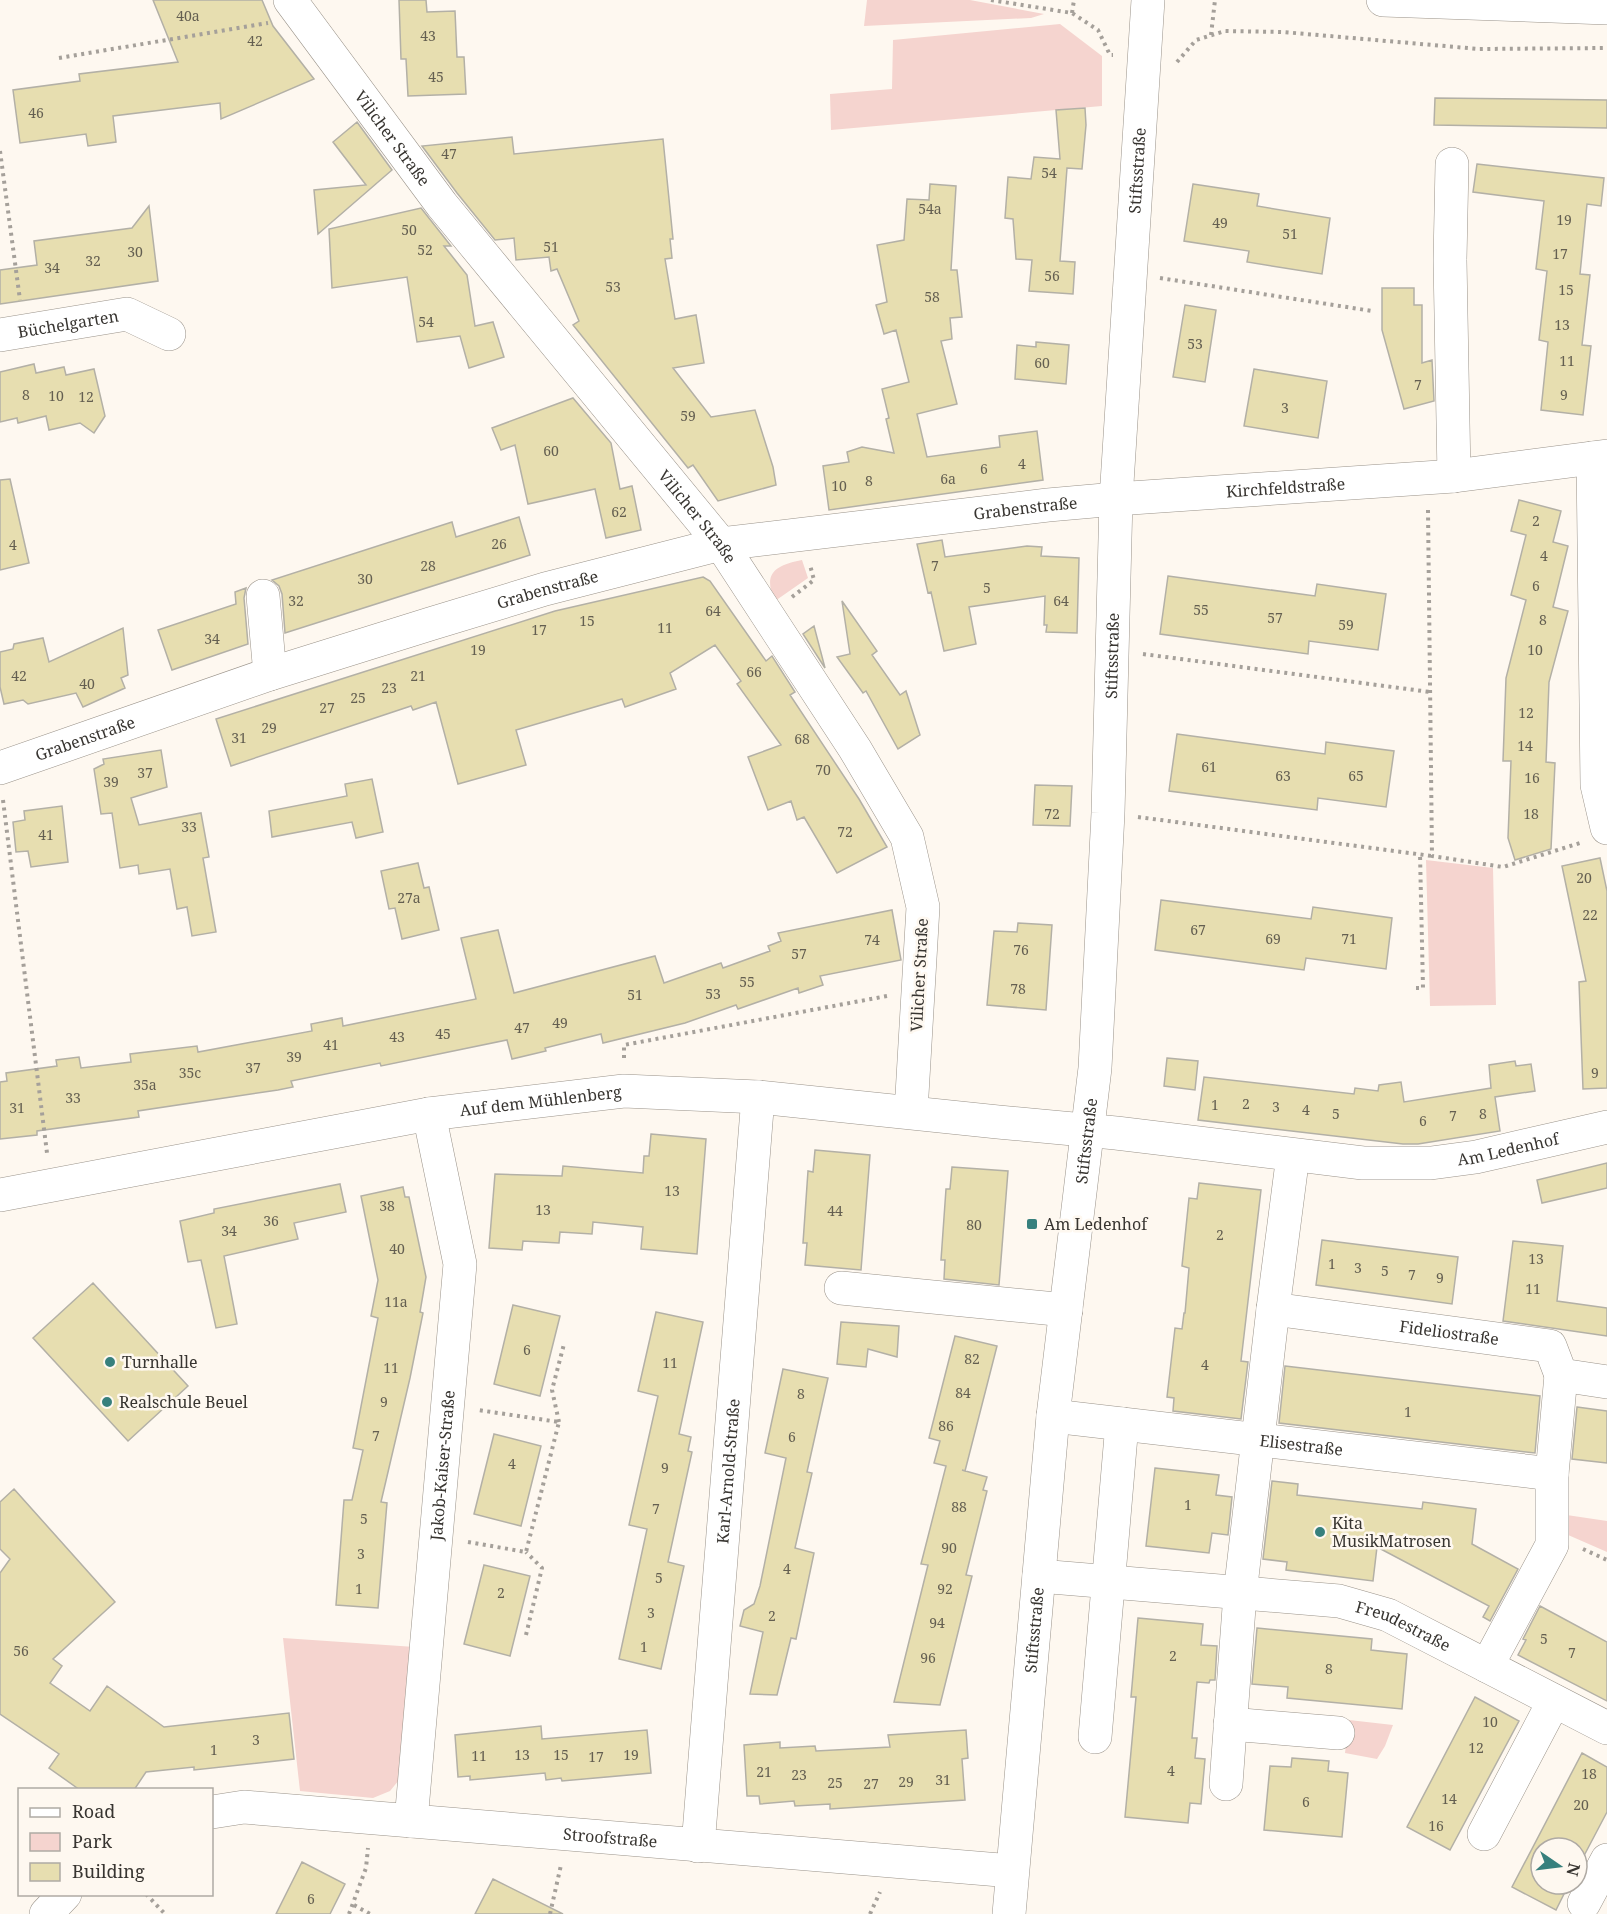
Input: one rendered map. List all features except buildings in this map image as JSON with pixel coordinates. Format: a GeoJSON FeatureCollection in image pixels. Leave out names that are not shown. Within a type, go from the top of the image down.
{"type":"FeatureCollection","features":[{"type":"Feature","properties":{"kind":"street","name":"Stiftsstraße"},"geometry":{"type":"LineString","coordinates":[[1009,1914],[1053,1416],[1095,1068],[1107,813],[1116,499],[1148,0]]}},
{"type":"Feature","properties":{"kind":"street"},"geometry":{"type":"LineString","coordinates":[[1383,0],[1607,8]]}},
{"type":"Feature","properties":{"kind":"street","name":"Vilicher Straße"},"geometry":{"type":"LineString","coordinates":[[295,9],[442,205],[721,544],[855,749],[907,837],[923,907],[911,1112]]}},
{"type":"Feature","properties":{"kind":"street"},"geometry":{"type":"LineString","coordinates":[[1441,477],[1452,164]]}},
{"type":"Feature","properties":{"kind":"street","name":"Büchelgarten"},"geometry":{"type":"LineString","coordinates":[[12,333],[127,314],[169,334]]}},
{"type":"Feature","properties":{"kind":"street"},"geometry":{"type":"LineString","coordinates":[[1597,835],[1600,457]]}},
{"type":"Feature","properties":{"kind":"street","name":"Kirchfeldstraße"},"geometry":{"type":"LineString","coordinates":[[1116,499],[1441,477],[1600,457]]}},
{"type":"Feature","properties":{"kind":"street","name":"Grabenstraße"},"geometry":{"type":"LineString","coordinates":[[1,782],[270,674],[545,589],[721,544],[1116,499]]}},
{"type":"Feature","properties":{"kind":"street"},"geometry":{"type":"LineString","coordinates":[[263,596],[270,674]]}},
{"type":"Feature","properties":{"kind":"street","name":"Auf dem Mühlenberg"},"geometry":{"type":"LineString","coordinates":[[0,1195],[429,1114],[624,1091],[758,1097],[1086,1130]]}},
{"type":"Feature","properties":{"kind":"street","name":"Karl-Arnold-Straße"},"geometry":{"type":"LineString","coordinates":[[698,1846],[758,1097]]}},
{"type":"Feature","properties":{"kind":"street","name":"Jakob-Kaiser-Straße"},"geometry":{"type":"LineString","coordinates":[[411,1821],[460,1264],[429,1114]]}},
{"type":"Feature","properties":{"kind":"street","name":"Am Ledenhof"},"geometry":{"type":"LineString","coordinates":[[1086,1130],[1363,1163],[1431,1164],[1476,1157],[1607,1127]]}},
{"type":"Feature","properties":{"kind":"street"},"geometry":{"type":"LineString","coordinates":[[1226,1784],[1240,1594],[1272,1309],[1293,1155]]}},
{"type":"Feature","properties":{"kind":"street"},"geometry":{"type":"LineString","coordinates":[[841,1288],[1066,1310]]}},
{"type":"Feature","properties":{"kind":"street","name":"Fideliostraße"},"geometry":{"type":"LineString","coordinates":[[1272,1309],[1550,1346],[1561,1374]]}},
{"type":"Feature","properties":{"kind":"street"},"geometry":{"type":"LineString","coordinates":[[1487,1666],[1552,1545],[1552,1474],[1561,1374],[1607,1382]]}},
{"type":"Feature","properties":{"kind":"street","name":"Elisestraße"},"geometry":{"type":"LineString","coordinates":[[1053,1416],[1552,1474]]}},
{"type":"Feature","properties":{"kind":"street"},"geometry":{"type":"LineString","coordinates":[[1095,1737],[1122,1424]]}},
{"type":"Feature","properties":{"kind":"street","name":"Freudestraße"},"geometry":{"type":"LineString","coordinates":[[1039,1576],[1339,1601],[1388,1615],[1607,1728]]}},
{"type":"Feature","properties":{"kind":"street"},"geometry":{"type":"LineString","coordinates":[[1484,1834],[1554,1701]]}},
{"type":"Feature","properties":{"kind":"street"},"geometry":{"type":"LineString","coordinates":[[1230,1724],[1338,1733]]}},
{"type":"Feature","properties":{"kind":"street","name":"Stroofstraße"},"geometry":{"type":"LineString","coordinates":[[213,1812],[244,1808],[1012,1871]]}},
{"type":"Feature","properties":{"kind":"street"},"geometry":{"type":"LineString","coordinates":[[1584,1903],[1607,1860]]}},
{"type":"Feature","properties":{"kind":"street"},"geometry":{"type":"LineString","coordinates":[[46,1914],[63,1896]]}},
{"type":"Feature","properties":{"kind":"path"},"geometry":{"type":"LineString","coordinates":[[991,0],[1072,13],[1098,30],[1110,55],[1177,62],[1196,40],[1225,31],[1283,32],[1479,49],[1607,48]]}},
{"type":"Feature","properties":{"kind":"path"},"geometry":{"type":"LineString","coordinates":[[1072,13],[1074,0]]}},
{"type":"Feature","properties":{"kind":"path"},"geometry":{"type":"LineString","coordinates":[[1211,35],[1215,0]]}},
{"type":"Feature","properties":{"kind":"path"},"geometry":{"type":"LineString","coordinates":[[59,58],[295,9]]}},
{"type":"Feature","properties":{"kind":"path"},"geometry":{"type":"LineString","coordinates":[[0,151],[12,333]]}},
{"type":"Feature","properties":{"kind":"path"},"geometry":{"type":"LineString","coordinates":[[1130,273],[1372,311]]}},
{"type":"Feature","properties":{"kind":"path"},"geometry":{"type":"LineString","coordinates":[[1432,856],[1430,692],[1441,477]]}},
{"type":"Feature","properties":{"kind":"path"},"geometry":{"type":"LineString","coordinates":[[767,615],[814,580],[802,535]]}},
{"type":"Feature","properties":{"kind":"path"},"geometry":{"type":"LineString","coordinates":[[1112,651],[1430,692]]}},
{"type":"Feature","properties":{"kind":"path"},"geometry":{"type":"LineString","coordinates":[[1,782],[51,1186]]}},
{"type":"Feature","properties":{"kind":"path"},"geometry":{"type":"LineString","coordinates":[[1107,813],[1503,867],[1597,835]]}},
{"type":"Feature","properties":{"kind":"path"},"geometry":{"type":"LineString","coordinates":[[1416,988],[1423,988],[1420,854]]}},
{"type":"Feature","properties":{"kind":"path"},"geometry":{"type":"LineString","coordinates":[[624,1091],[624,1045],[918,991]]}},
{"type":"Feature","properties":{"kind":"path"},"geometry":{"type":"LineString","coordinates":[[526,1552],[559,1422],[552,1390],[564,1344]]}},
{"type":"Feature","properties":{"kind":"path"},"geometry":{"type":"LineString","coordinates":[[448,1405],[559,1422]]}},
{"type":"Feature","properties":{"kind":"path"},"geometry":{"type":"LineString","coordinates":[[436,1537],[526,1552],[542,1568],[526,1635]]}},
{"type":"Feature","properties":{"kind":"path"},"geometry":{"type":"LineString","coordinates":[[349,1914],[366,1868],[371,1818]]}},
{"type":"Feature","properties":{"kind":"path"},"geometry":{"type":"LineString","coordinates":[[550,1914],[566,1834]]}},
{"type":"Feature","properties":{"kind":"path"},"geometry":{"type":"LineString","coordinates":[[149,1896],[165,1914]]}},
{"type":"Feature","properties":{"kind":"path"},"geometry":{"type":"LineString","coordinates":[[354,1905],[370,1914]]}},
{"type":"Feature","properties":{"kind":"green space"},"geometry":{"type":"Polygon","coordinates":[[[867,0],[970,0],[1044,14],[1031,18],[864,26],[867,0]]]}},
{"type":"Feature","properties":{"kind":"green space"},"geometry":{"type":"Polygon","coordinates":[[[1060,24],[1102,56],[1102,106],[831,130],[830,94],[892,89],[893,40],[1060,24]]]}},
{"type":"Feature","properties":{"kind":"green space"},"geometry":{"type":"Polygon","coordinates":[[[802,560],[808,578],[775,601],[770,583],[774,572],[785,565],[802,560]]]}},
{"type":"Feature","properties":{"kind":"green space"},"geometry":{"type":"Polygon","coordinates":[[[1426,860],[1493,868],[1496,1005],[1430,1006],[1426,860]]]}},
{"type":"Feature","properties":{"kind":"green space"},"geometry":{"type":"Polygon","coordinates":[[[1560,1514],[1607,1521],[1607,1552],[1559,1531],[1560,1514]]]}},
{"type":"Feature","properties":{"kind":"green space"},"geometry":{"type":"Polygon","coordinates":[[[283,1638],[415,1647],[399,1780],[390,1791],[373,1798],[300,1791],[283,1638]]]}},
{"type":"Feature","properties":{"kind":"green space"},"geometry":{"type":"Polygon","coordinates":[[[1349,1720],[1393,1725],[1377,1759],[1345,1753],[1349,1720]]]}},
{"type":"Feature","properties":{"kind":"place","name":"Am Ledenhof"},"geometry":{"type":"Point","coordinates":[1032,1224]}},
{"type":"Feature","properties":{"kind":"place","name":"Turnhalle"},"geometry":{"type":"Point","coordinates":[110,1362]}},
{"type":"Feature","properties":{"kind":"place","name":"Realschule Beuel"},"geometry":{"type":"Point","coordinates":[107,1402]}},
{"type":"Feature","properties":{"kind":"place","name":"Kita MusikMatrosen"},"geometry":{"type":"Point","coordinates":[1320,1532]}}]}
